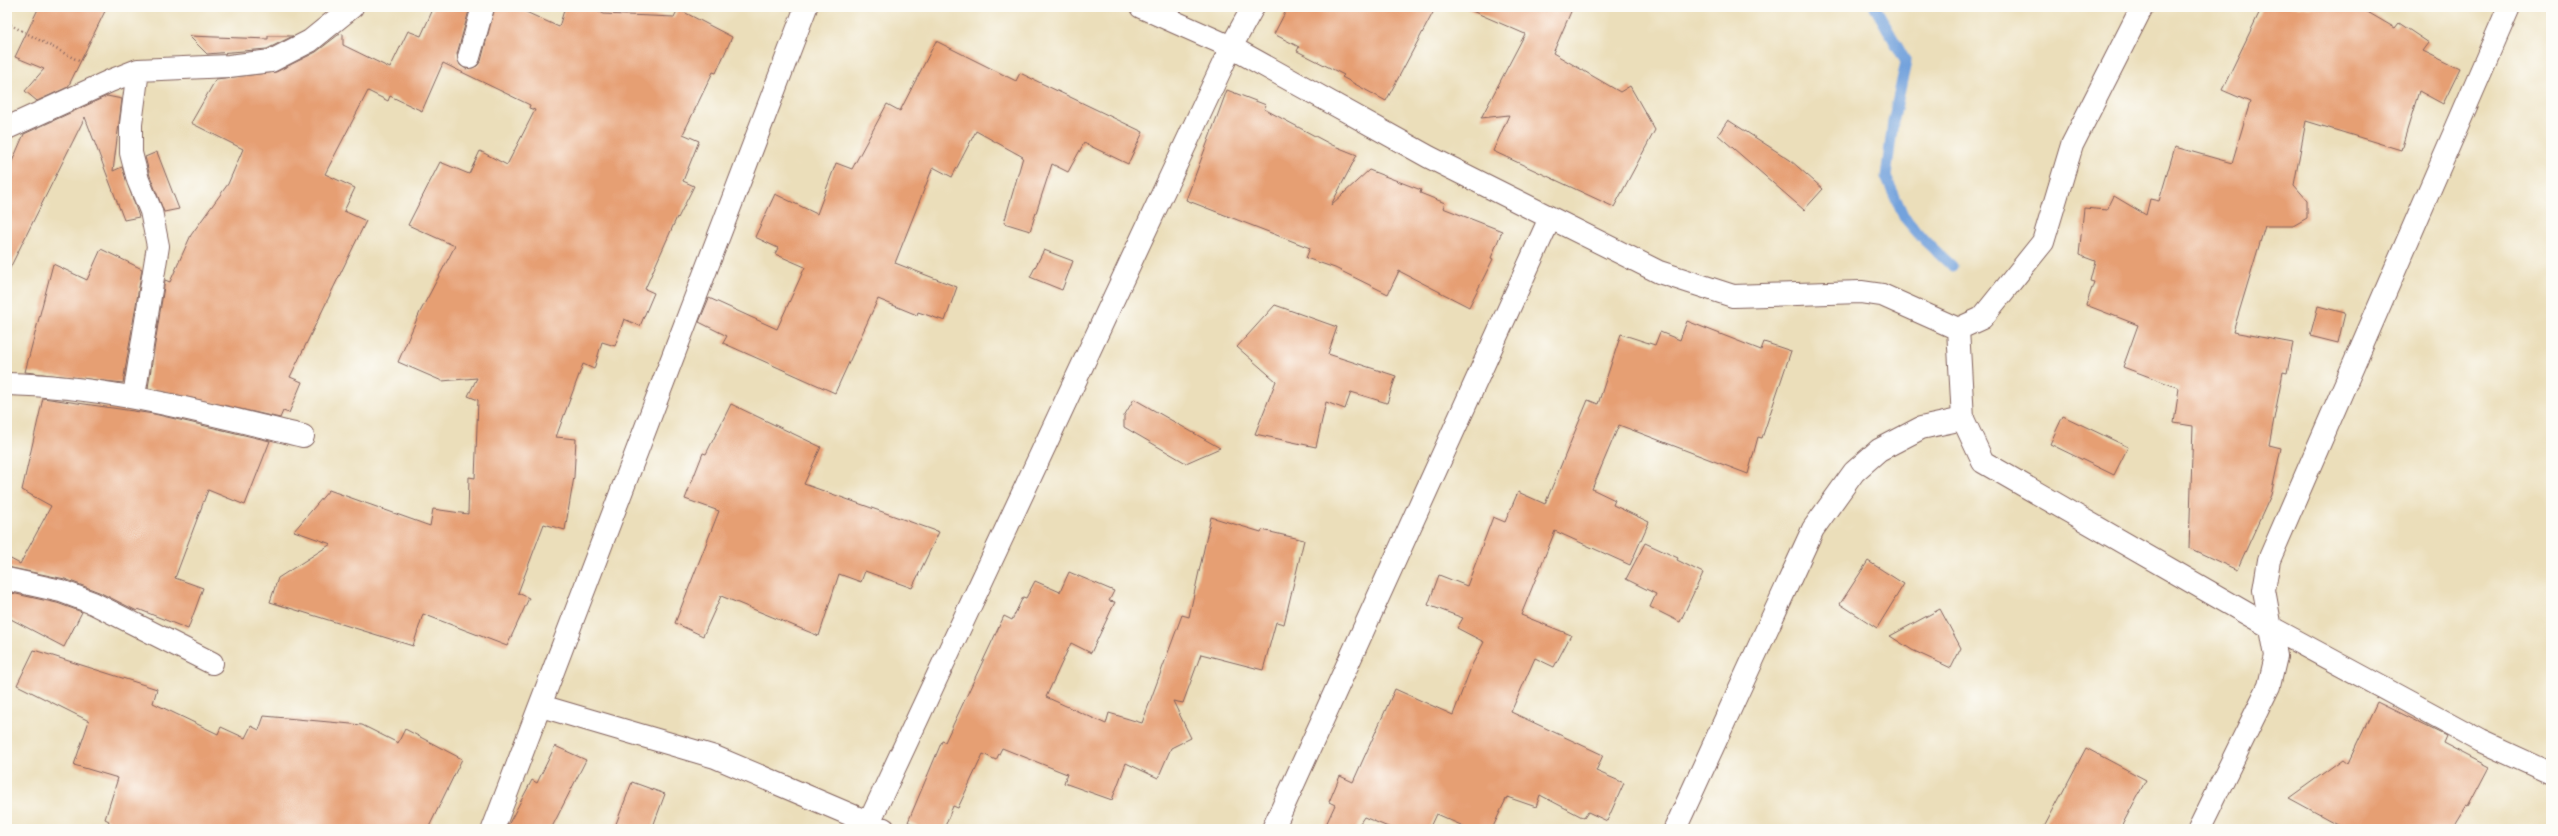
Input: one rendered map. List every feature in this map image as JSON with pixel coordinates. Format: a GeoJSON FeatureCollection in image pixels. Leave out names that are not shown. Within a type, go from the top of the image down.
{"type":"FeatureCollection","features":[{"type":"Feature","properties":{"kind":"street"},"geometry":{"type":"LineString","coordinates":[[7,128],[110,81],[138,70],[229,66],[271,61],[310,41],[352,7]]}},
{"type":"Feature","properties":{"kind":"street"},"geometry":{"type":"LineString","coordinates":[[469,57],[483,7]]}},
{"type":"Feature","properties":{"kind":"street"},"geometry":{"type":"LineString","coordinates":[[493,829],[806,7]]}},
{"type":"Feature","properties":{"kind":"street"},"geometry":{"type":"LineString","coordinates":[[1141,7],[1232,47],[1429,157],[1659,272],[1733,296],[1861,292],[1882,295],[1958,329],[1982,318],[2043,242],[2072,145],[2142,7]]}},
{"type":"Feature","properties":{"kind":"street"},"geometry":{"type":"LineString","coordinates":[[541,706],[715,757],[873,827],[1232,47],[1253,7]]}},
{"type":"Feature","properties":{"kind":"street"},"geometry":{"type":"LineString","coordinates":[[2199,829],[2269,686],[2276,656],[2264,590],[2269,560],[2509,7]]}},
{"type":"Feature","properties":{"kind":"street"},"geometry":{"type":"LineString","coordinates":[[134,396],[158,246],[151,211],[138,180],[131,153],[131,124],[138,70]]}},
{"type":"Feature","properties":{"kind":"street"},"geometry":{"type":"LineString","coordinates":[[1273,829],[1550,218]]}},
{"type":"Feature","properties":{"kind":"street"},"geometry":{"type":"LineString","coordinates":[[1958,329],[1963,419],[1983,462],[2272,628],[2481,740],[2551,773]]}},
{"type":"Feature","properties":{"kind":"street"},"geometry":{"type":"LineString","coordinates":[[7,384],[56,385],[134,396],[304,436]]}},
{"type":"Feature","properties":{"kind":"street"},"geometry":{"type":"LineString","coordinates":[[1674,829],[1813,529],[1854,472],[1878,450],[1921,428],[1963,419]]}},
{"type":"Feature","properties":{"kind":"street"},"geometry":{"type":"LineString","coordinates":[[7,579],[61,591],[93,603],[212,663]]}},
{"type":"Feature","properties":{"kind":"path"},"geometry":{"type":"LineString","coordinates":[[7,23],[68,55],[110,81]]}},
{"type":"Feature","properties":{"kind":"building"},"geometry":{"type":"Polygon","coordinates":[[[39,7],[107,7],[68,87],[37,101],[25,91],[44,69],[15,57],[39,7]]]}},
{"type":"Feature","properties":{"kind":"building"},"geometry":{"type":"Polygon","coordinates":[[[434,7],[470,7],[457,54],[460,65],[466,69],[477,66],[481,61],[495,7],[515,7],[559,27],[565,7],[587,7],[604,14],[674,17],[678,9],[732,37],[716,73],[713,72],[683,134],[699,141],[683,181],[694,186],[678,218],[677,217],[645,289],[654,293],[640,326],[624,319],[615,346],[602,342],[594,369],[583,364],[556,437],[576,439],[574,477],[565,530],[544,524],[518,593],[529,598],[507,646],[423,614],[413,646],[270,602],[278,578],[331,544],[294,531],[329,490],[430,526],[433,509],[468,514],[469,477],[475,478],[478,400],[468,396],[477,378],[442,381],[398,362],[420,312],[455,246],[408,225],[440,162],[469,174],[480,151],[507,165],[535,110],[529,108],[530,105],[443,63],[422,111],[390,96],[388,101],[368,91],[325,174],[355,188],[344,211],[366,221],[290,377],[302,382],[289,413],[283,411],[280,418],[148,388],[165,280],[170,282],[191,235],[228,184],[243,149],[191,123],[216,79],[276,72],[316,52],[338,35],[343,34],[343,45],[390,68],[408,31],[421,36],[434,7]]]}},
{"type":"Feature","properties":{"kind":"building"},"geometry":{"type":"Polygon","coordinates":[[[1288,7],[1436,7],[1386,101],[1342,77],[1344,75],[1297,51],[1299,47],[1274,34],[1288,7]]]}},
{"type":"Feature","properties":{"kind":"building"},"geometry":{"type":"Polygon","coordinates":[[[1463,7],[1573,7],[1553,53],[1620,92],[1630,86],[1655,130],[1614,207],[1493,151],[1509,115],[1481,118],[1525,34],[1463,7]]]}},
{"type":"Feature","properties":{"kind":"building"},"geometry":{"type":"Polygon","coordinates":[[[2262,7],[2359,7],[2395,28],[2399,23],[2429,43],[2423,51],[2460,69],[2443,104],[2419,91],[2401,150],[2306,121],[2294,185],[2307,200],[2307,218],[2293,226],[2265,226],[2233,332],[2293,343],[2287,373],[2283,372],[2269,445],[2281,448],[2271,495],[2237,570],[2189,548],[2193,426],[2174,423],[2179,388],[2123,367],[2138,325],[2086,305],[2094,282],[2090,281],[2095,261],[2079,255],[2084,208],[2107,210],[2114,196],[2146,215],[2150,199],[2159,201],[2175,147],[2232,163],[2250,102],[2222,90],[2262,7]]]}},
{"type":"Feature","properties":{"kind":"building"},"geometry":{"type":"Polygon","coordinates":[[[189,36],[268,39],[268,36],[293,36],[267,49],[207,54],[189,36]]]}},
{"type":"Feature","properties":{"kind":"building"},"geometry":{"type":"Polygon","coordinates":[[[936,41],[1016,81],[1020,73],[1143,132],[1128,164],[1084,143],[1068,172],[1052,164],[1030,231],[1004,223],[1023,157],[976,131],[952,177],[933,167],[895,263],[957,287],[945,321],[918,312],[917,315],[878,299],[835,393],[723,343],[727,336],[699,322],[709,298],[777,329],[805,267],[775,254],[778,248],[755,237],[775,194],[817,214],[836,163],[852,169],[887,104],[900,111],[936,41]]]}},
{"type":"Feature","properties":{"kind":"building"},"geometry":{"type":"Polygon","coordinates":[[[1227,90],[1266,105],[1264,109],[1332,145],[1357,155],[1331,205],[1369,170],[1421,190],[1420,193],[1445,203],[1443,208],[1502,231],[1491,258],[1493,259],[1469,307],[1399,271],[1388,294],[1335,268],[1306,258],[1310,248],[1186,200],[1227,90]]]}},
{"type":"Feature","properties":{"kind":"building"},"geometry":{"type":"Polygon","coordinates":[[[107,96],[122,99],[113,171],[122,167],[139,217],[124,220],[85,117],[7,274],[7,173],[24,134],[107,96]]]}},
{"type":"Feature","properties":{"kind":"building"},"geometry":{"type":"Polygon","coordinates":[[[1728,120],[1790,160],[1823,189],[1804,210],[1718,135],[1728,120]]]}},
{"type":"Feature","properties":{"kind":"building"},"geometry":{"type":"Polygon","coordinates":[[[157,152],[179,209],[164,212],[150,176],[145,157],[157,152]]]}},
{"type":"Feature","properties":{"kind":"building"},"geometry":{"type":"Polygon","coordinates":[[[101,249],[142,269],[123,383],[25,372],[53,264],[87,280],[101,249]]]}},
{"type":"Feature","properties":{"kind":"building"},"geometry":{"type":"Polygon","coordinates":[[[1044,250],[1073,261],[1062,290],[1030,277],[1044,250]]]}},
{"type":"Feature","properties":{"kind":"building"},"geometry":{"type":"Polygon","coordinates":[[[1275,305],[1337,327],[1328,354],[1396,376],[1387,403],[1351,392],[1345,409],[1326,402],[1316,447],[1255,434],[1276,381],[1237,347],[1275,305]]]}},
{"type":"Feature","properties":{"kind":"building"},"geometry":{"type":"Polygon","coordinates":[[[2318,306],[2345,313],[2338,343],[2310,336],[2318,306]]]}},
{"type":"Feature","properties":{"kind":"building"},"geometry":{"type":"Polygon","coordinates":[[[1687,321],[1761,350],[1764,342],[1791,351],[1762,438],[1758,437],[1748,474],[1619,425],[1592,489],[1615,500],[1613,505],[1649,522],[1630,565],[1555,531],[1521,615],[1571,635],[1554,667],[1535,658],[1511,712],[1603,755],[1596,771],[1624,783],[1607,821],[1588,812],[1584,818],[1540,795],[1536,807],[1507,797],[1492,829],[1470,829],[1436,814],[1429,829],[1393,829],[1364,817],[1356,829],[1324,829],[1335,805],[1329,802],[1340,776],[1353,782],[1395,689],[1453,715],[1472,665],[1484,642],[1457,628],[1463,618],[1428,605],[1439,575],[1467,586],[1493,517],[1505,522],[1518,492],[1545,504],[1588,400],[1598,404],[1621,334],[1655,345],[1660,332],[1680,340],[1687,321]]]}},
{"type":"Feature","properties":{"kind":"building"},"geometry":{"type":"Polygon","coordinates":[[[43,398],[154,414],[270,441],[245,505],[208,490],[175,578],[203,588],[188,629],[138,609],[137,611],[99,592],[65,579],[7,567],[7,557],[20,564],[51,506],[22,490],[43,398]]]}},
{"type":"Feature","properties":{"kind":"building"},"geometry":{"type":"Polygon","coordinates":[[[1134,399],[1220,448],[1186,463],[1124,427],[1124,416],[1134,399]]]}},
{"type":"Feature","properties":{"kind":"building"},"geometry":{"type":"Polygon","coordinates":[[[731,404],[821,447],[804,484],[939,532],[912,588],[865,571],[861,582],[839,574],[819,636],[721,596],[703,636],[675,623],[719,511],[685,499],[703,453],[706,454],[731,404]]]}},
{"type":"Feature","properties":{"kind":"building"},"geometry":{"type":"Polygon","coordinates":[[[2063,416],[2128,447],[2114,475],[2050,444],[2063,416]]]}},
{"type":"Feature","properties":{"kind":"building"},"geometry":{"type":"Polygon","coordinates":[[[1211,517],[1261,532],[1262,530],[1304,540],[1284,624],[1276,622],[1263,670],[1201,654],[1183,703],[1173,701],[1191,738],[1171,748],[1158,778],[1126,763],[1112,800],[1064,783],[1067,774],[1002,748],[996,760],[983,754],[958,808],[953,806],[944,829],[926,829],[908,822],[942,741],[945,742],[1004,616],[1012,620],[1023,597],[1026,598],[1035,581],[1060,592],[1069,572],[1114,591],[1109,601],[1115,602],[1091,653],[1071,643],[1046,697],[1106,724],[1109,713],[1142,723],[1182,615],[1189,617],[1211,517]]]}},
{"type":"Feature","properties":{"kind":"building"},"geometry":{"type":"Polygon","coordinates":[[[1645,543],[1678,558],[1677,560],[1703,573],[1680,622],[1650,607],[1656,594],[1626,579],[1645,543]]]}},
{"type":"Feature","properties":{"kind":"building"},"geometry":{"type":"Polygon","coordinates":[[[1868,561],[1904,584],[1877,628],[1840,604],[1868,561]]]}},
{"type":"Feature","properties":{"kind":"building"},"geometry":{"type":"Polygon","coordinates":[[[7,592],[57,603],[82,612],[64,647],[7,617],[7,592]]]}},
{"type":"Feature","properties":{"kind":"building"},"geometry":{"type":"Polygon","coordinates":[[[1940,609],[1961,648],[1951,668],[1912,650],[1890,636],[1940,609]]]}},
{"type":"Feature","properties":{"kind":"building"},"geometry":{"type":"Polygon","coordinates":[[[34,650],[157,689],[153,703],[218,734],[221,727],[245,738],[251,726],[259,730],[264,716],[362,725],[398,743],[405,729],[462,759],[428,829],[106,829],[109,821],[105,819],[118,778],[74,765],[89,721],[17,685],[34,650]]]}},
{"type":"Feature","properties":{"kind":"building"},"geometry":{"type":"Polygon","coordinates":[[[2377,702],[2446,736],[2443,743],[2489,767],[2468,807],[2466,806],[2452,829],[2346,829],[2289,798],[2343,759],[2348,763],[2377,702]]]}},
{"type":"Feature","properties":{"kind":"building"},"geometry":{"type":"Polygon","coordinates":[[[555,746],[586,760],[551,829],[506,829],[532,780],[537,783],[555,746]]]}},
{"type":"Feature","properties":{"kind":"building"},"geometry":{"type":"Polygon","coordinates":[[[2086,748],[2146,780],[2120,829],[2043,829],[2086,748]]]}},
{"type":"Feature","properties":{"kind":"building"},"geometry":{"type":"Polygon","coordinates":[[[632,782],[665,794],[652,829],[614,829],[632,782]]]}},
{"type":"Feature","properties":{"kind":"waterway"},"geometry":{"type":"LineString","coordinates":[[1875,7],[1906,62],[1893,122],[1886,177],[1904,217],[1924,240],[1952,266]]}}]}
